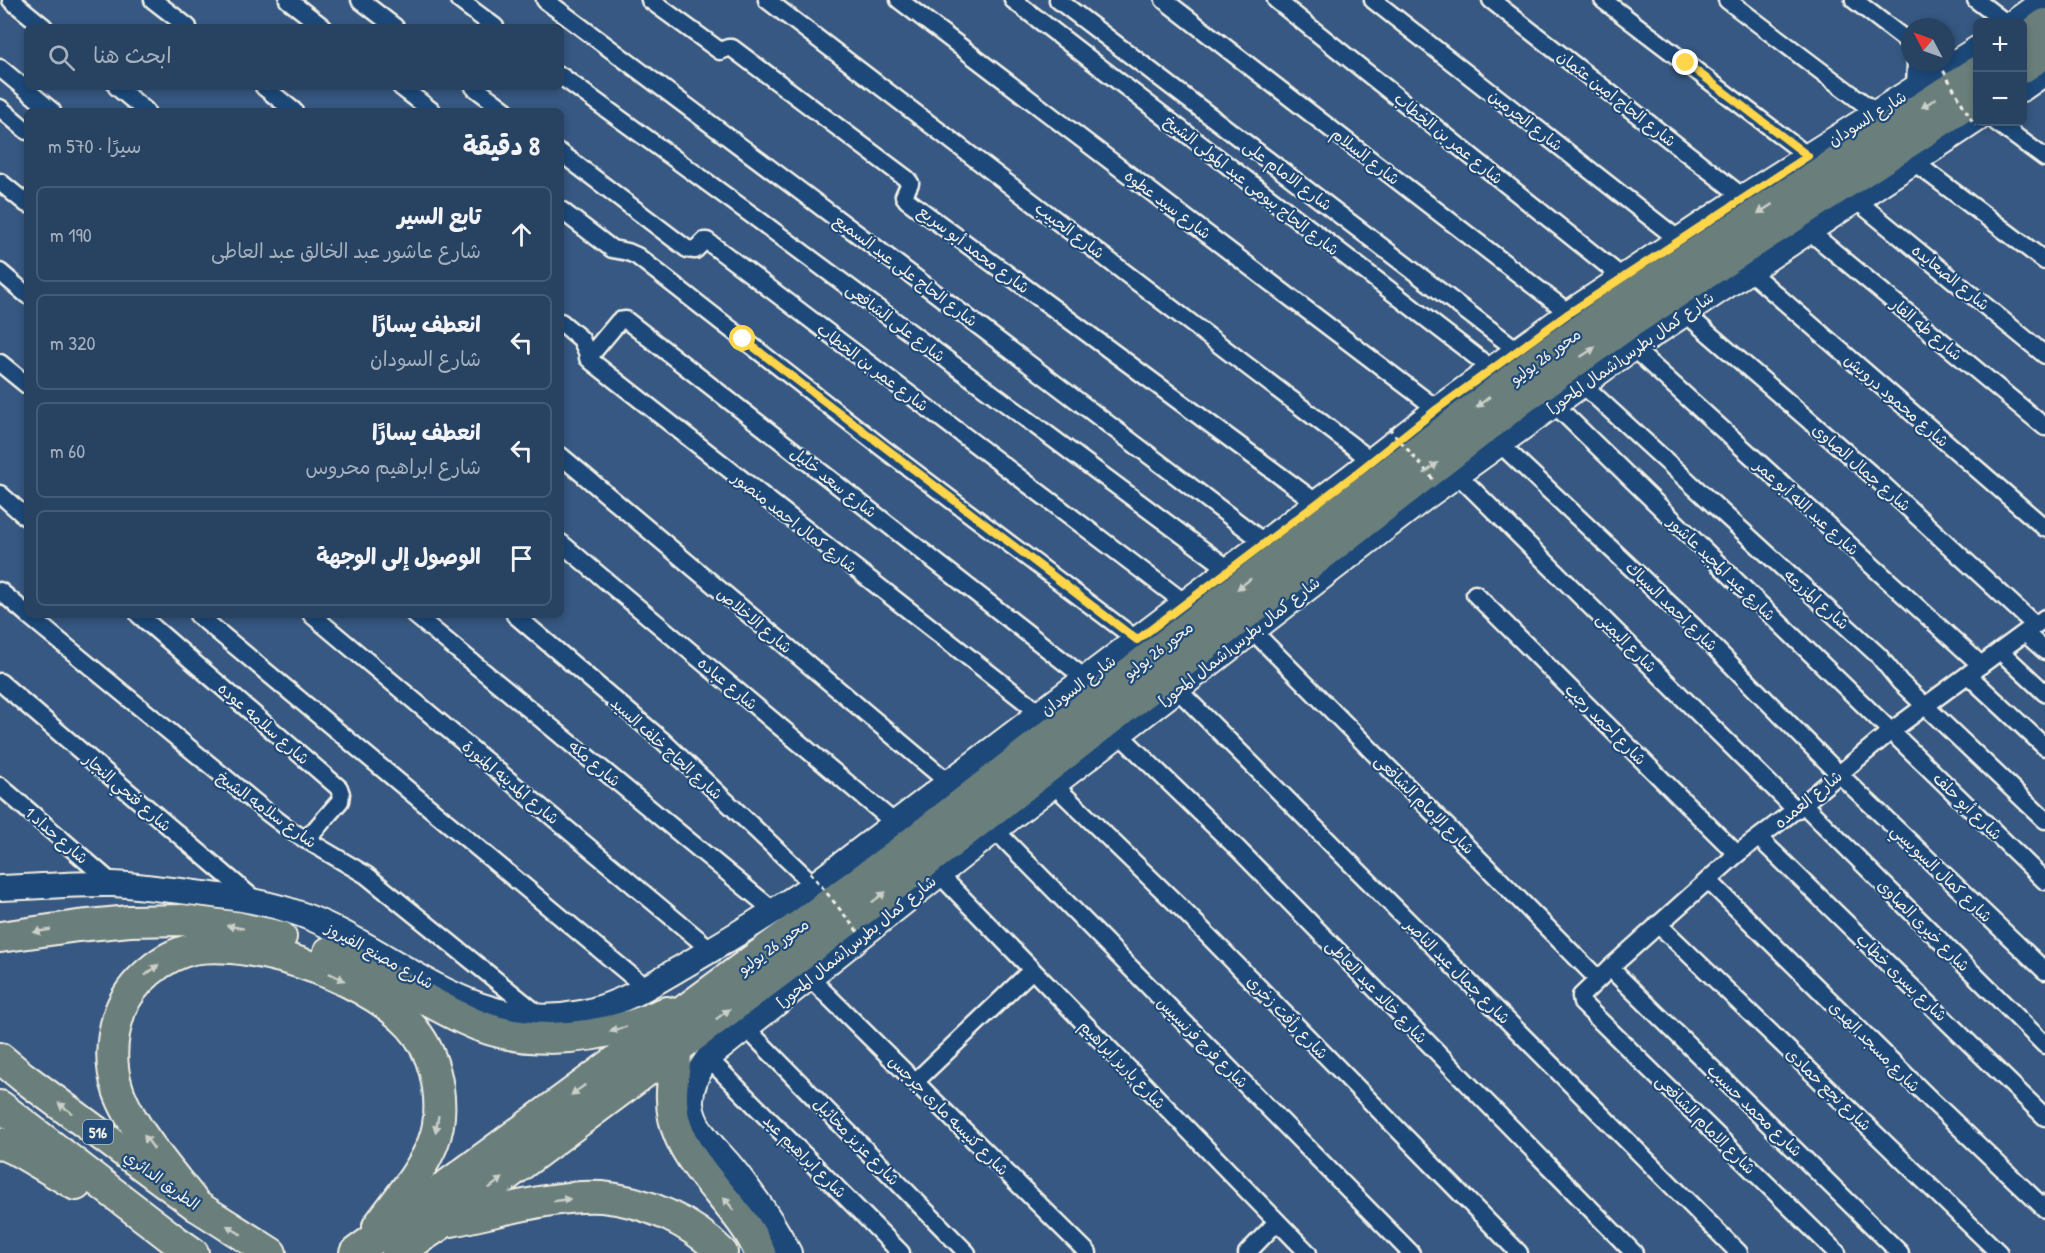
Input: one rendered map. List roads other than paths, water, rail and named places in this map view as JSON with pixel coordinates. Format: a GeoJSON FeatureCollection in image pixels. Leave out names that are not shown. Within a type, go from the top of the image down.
{"type":"FeatureCollection","features":[{"type":"Feature","properties":{"kind":"highway"},"geometry":{"type":"LineString","coordinates":[[2027,37],[2045,24]]}},
{"type":"Feature","properties":{"kind":"highway"},"geometry":{"type":"LineString","coordinates":[[2027,65],[2045,53]]}},
{"type":"Feature","properties":{"kind":"highway","name":"محور 26 يوليو"},"geometry":{"type":"LineString","coordinates":[[358,1251],[901,851],[1287,550],[1547,353],[1620,302],[1975,72]]}},
{"type":"Feature","properties":{"kind":"highway","name":"محور 26 يوليو"},"geometry":{"type":"LineString","coordinates":[[397,1253],[443,1222],[917,869],[1525,397],[1629,324],[1973,116]]}},
{"type":"Feature","properties":{"kind":"highway"},"geometry":{"type":"LineString","coordinates":[[0,937],[130,921],[183,920],[236,927],[289,939],[339,956],[388,978],[466,1021],[517,1036],[543,1038],[603,1033],[635,1025],[681,1007],[693,1005]]}},
{"type":"Feature","properties":{"kind":"highway"},"geometry":{"type":"LineString","coordinates":[[196,1206],[130,1118],[118,1090],[111,1061],[113,1032],[123,1004],[140,979],[164,960],[191,949],[221,946],[258,951],[293,960],[328,973],[392,1008],[418,1035],[435,1068],[440,1105],[434,1142],[416,1175],[358,1251]]}},
{"type":"Feature","properties":{"kind":"highway"},"geometry":{"type":"LineString","coordinates":[[677,1049],[672,1097],[674,1117],[680,1137],[690,1155],[736,1212],[760,1253]]}},
{"type":"Feature","properties":{"kind":"highway","name":"الطريق الدائري"},"geometry":{"type":"LineString","coordinates":[[0,1058],[196,1206],[271,1253]]}},
{"type":"Feature","properties":{"kind":"highway","name":"516"},"geometry":{"type":"LineString","coordinates":[[0,1106],[183,1246]]}},
{"type":"Feature","properties":{"kind":"highway"},"geometry":{"type":"LineString","coordinates":[[0,1143],[183,1246]]}},
{"type":"Feature","properties":{"kind":"highway"},"geometry":{"type":"LineString","coordinates":[[443,1222],[545,1202],[603,1197],[635,1203],[666,1214],[695,1230],[722,1253]]}},
{"type":"Feature","properties":{"kind":"street"},"geometry":{"type":"LineString","coordinates":[[11,0],[40,24]]}},
{"type":"Feature","properties":{"kind":"street"},"geometry":{"type":"LineString","coordinates":[[153,0],[184,24]]}},
{"type":"Feature","properties":{"kind":"street"},"geometry":{"type":"LineString","coordinates":[[288,0],[319,24]]}},
{"type":"Feature","properties":{"kind":"street"},"geometry":{"type":"LineString","coordinates":[[360,0],[391,24]]}},
{"type":"Feature","properties":{"kind":"street"},"geometry":{"type":"LineString","coordinates":[[459,0],[491,24]]}},
{"type":"Feature","properties":{"kind":"street","name":"شارع الحاج على عبد السميع"},"geometry":{"type":"LineString","coordinates":[[545,0],[873,245],[1264,543]]}},
{"type":"Feature","properties":{"kind":"street","name":"شارع محمد أبو سريع"},"geometry":{"type":"LineString","coordinates":[[650,0],[720,51],[732,48],[907,179],[910,183],[904,196],[907,200],[1317,503]]}},
{"type":"Feature","properties":{"kind":"street","name":"شارع الحبيب"},"geometry":{"type":"LineString","coordinates":[[767,0],[1372,461]]}},
{"type":"Feature","properties":{"kind":"street","name":"شارع سيد عطوه"},"geometry":{"type":"LineString","coordinates":[[899,0],[1437,409]]}},
{"type":"Feature","properties":{"kind":"street","name":"شارع الحاج بيومى عبد المولى الشيخ"},"geometry":{"type":"LineString","coordinates":[[1013,0],[1491,369]]}},
{"type":"Feature","properties":{"kind":"street","name":"شارع الامام على"},"geometry":{"type":"LineString","coordinates":[[1058,0],[1517,350]]}},
{"type":"Feature","properties":{"kind":"street","name":"شارع السلام"},"geometry":{"type":"LineString","coordinates":[[1164,0],[1569,313]]}},
{"type":"Feature","properties":{"kind":"street","name":"شارع عمر بن الخطاب"},"geometry":{"type":"LineString","coordinates":[[1276,0],[1622,277]]}},
{"type":"Feature","properties":{"kind":"street","name":"شارع الحرمين"},"geometry":{"type":"LineString","coordinates":[[1373,0],[1679,240]]}},
{"type":"Feature","properties":{"kind":"street","name":"شارع الحاج امين عثمان"},"geometry":{"type":"LineString","coordinates":[[1491,0],[1743,197]]}},
{"type":"Feature","properties":{"kind":"street"},"geometry":{"type":"LineString","coordinates":[[1603,0],[1808,156]]}},
{"type":"Feature","properties":{"kind":"street"},"geometry":{"type":"LineString","coordinates":[[1727,0],[1875,112]]}},
{"type":"Feature","properties":{"kind":"street"},"geometry":{"type":"LineString","coordinates":[[1854,0],[1901,36]]}},
{"type":"Feature","properties":{"kind":"street"},"geometry":{"type":"LineString","coordinates":[[1976,0],[2000,18]]}},
{"type":"Feature","properties":{"kind":"street"},"geometry":{"type":"LineString","coordinates":[[2019,18],[2044,0]]}},
{"type":"Feature","properties":{"kind":"street","name":"شارع السودان"},"geometry":{"type":"LineString","coordinates":[[646,988],[774,911],[812,879],[896,824],[1437,409],[1569,313],[1743,197],[1973,51]]}},
{"type":"Feature","properties":{"kind":"street"},"geometry":{"type":"LineString","coordinates":[[0,68],[24,88]]}},
{"type":"Feature","properties":{"kind":"street"},"geometry":{"type":"LineString","coordinates":[[1915,88],[1916,72]]}},
{"type":"Feature","properties":{"kind":"street"},"geometry":{"type":"LineString","coordinates":[[2027,85],[2045,74]]}},
{"type":"Feature","properties":{"kind":"street","name":"شارع على الشافعى"},"geometry":{"type":"LineString","coordinates":[[564,78],[766,225],[1230,570]]}},
{"type":"Feature","properties":{"kind":"street"},"geometry":{"type":"LineString","coordinates":[[27,90],[48,108]]}},
{"type":"Feature","properties":{"kind":"street"},"geometry":{"type":"LineString","coordinates":[[121,90],[142,108]]}},
{"type":"Feature","properties":{"kind":"street"},"geometry":{"type":"LineString","coordinates":[[268,90],[290,108]]}},
{"type":"Feature","properties":{"kind":"street"},"geometry":{"type":"LineString","coordinates":[[405,90],[428,108]]}},
{"type":"Feature","properties":{"kind":"street"},"geometry":{"type":"LineString","coordinates":[[478,90],[502,108]]}},
{"type":"Feature","properties":{"kind":"street"},"geometry":{"type":"LineString","coordinates":[[0,108],[24,128]]}},
{"type":"Feature","properties":{"kind":"street","name":"شارع كمال بطرس[شمال المحور]"},"geometry":{"type":"LineString","coordinates":[[789,1253],[756,1199],[732,1166],[704,1136],[695,1121],[691,1105],[692,1088],[698,1072],[708,1058],[1177,688],[1499,443],[1633,348],[1914,162],[1973,117]]}},
{"type":"Feature","properties":{"kind":"street"},"geometry":{"type":"LineString","coordinates":[[2001,126],[2045,158]]}},
{"type":"Feature","properties":{"kind":"street","name":"شارع عمر بن الخطاب"},"geometry":{"type":"LineString","coordinates":[[564,155],[687,249],[695,250],[707,241],[1185,603]]}},
{"type":"Feature","properties":{"kind":"street"},"geometry":{"type":"LineString","coordinates":[[1914,162],[2045,261]]}},
{"type":"Feature","properties":{"kind":"street"},"geometry":{"type":"LineString","coordinates":[[0,182],[24,202]]}},
{"type":"Feature","properties":{"kind":"street","name":"شارع الصعايده"},"geometry":{"type":"LineString","coordinates":[[1856,200],[2045,355]]}},
{"type":"Feature","properties":{"kind":"street"},"geometry":{"type":"LineString","coordinates":[[564,212],[612,249],[637,256],[884,448],[1137,640]]}},
{"type":"Feature","properties":{"kind":"street","name":"شارع طه الفار"},"geometry":{"type":"LineString","coordinates":[[1809,231],[2045,427]]}},
{"type":"Feature","properties":{"kind":"street","name":"شارع محمود درويش"},"geometry":{"type":"LineString","coordinates":[[1749,271],[2045,528]]}},
{"type":"Feature","properties":{"kind":"street"},"geometry":{"type":"LineString","coordinates":[[0,272],[24,292]]}},
{"type":"Feature","properties":{"kind":"street","name":"شارع جمال الصاوى"},"geometry":{"type":"LineString","coordinates":[[1685,313],[1879,481],[2035,625],[2045,651]]}},
{"type":"Feature","properties":{"kind":"street","name":"شارع سعد خليل"},"geometry":{"type":"LineString","coordinates":[[588,358],[619,321],[626,320],[1086,679]]}},
{"type":"Feature","properties":{"kind":"street","name":"شارع كمال احمد منصور"},"geometry":{"type":"LineString","coordinates":[[564,325],[581,339],[588,358],[1041,714]]}},
{"type":"Feature","properties":{"kind":"street","name":"شارع عبد الله أبو عمر"},"geometry":{"type":"LineString","coordinates":[[1633,348],[1975,670],[2045,747]]}},
{"type":"Feature","properties":{"kind":"street"},"geometry":{"type":"LineString","coordinates":[[0,363],[24,383]]}},
{"type":"Feature","properties":{"kind":"street","name":"شارع المزرعه"},"geometry":{"type":"LineString","coordinates":[[1582,384],[1879,656],[1892,673],[1925,706],[2045,820]]}},
{"type":"Feature","properties":{"kind":"street","name":"شارع عبد المجيد عاشور"},"geometry":{"type":"LineString","coordinates":[[1554,404],[1891,731]]}},
{"type":"Feature","properties":{"kind":"street","name":"شارع احمد السباك"},"geometry":{"type":"LineString","coordinates":[[1499,443],[1695,628],[1839,774]]}},
{"type":"Feature","properties":{"kind":"street","name":"شارع الاخلاص"},"geometry":{"type":"LineString","coordinates":[[564,459],[949,783]]}},
{"type":"Feature","properties":{"kind":"street","name":"شارع اليمنى"},"geometry":{"type":"LineString","coordinates":[[1458,475],[1799,807]]}},
{"type":"Feature","properties":{"kind":"street"},"geometry":{"type":"LineString","coordinates":[[0,494],[24,515]]}},
{"type":"Feature","properties":{"kind":"street","name":"شارع عباده"},"geometry":{"type":"LineString","coordinates":[[564,546],[896,824]]}},
{"type":"Feature","properties":{"kind":"street","name":"شارع سلامه الشيخ"},"geometry":{"type":"LineString","coordinates":[[0,591],[24,611]]}},
{"type":"Feature","properties":{"kind":"street","name":"شارع احمد رجب"},"geometry":{"type":"LineString","coordinates":[[1475,594],[1737,854]]}},
{"type":"Feature","properties":{"kind":"street","name":"شارع سلامه الشيخ"},"geometry":{"type":"LineString","coordinates":[[33,618],[268,813],[306,840],[366,875],[541,1016]]}},
{"type":"Feature","properties":{"kind":"street","name":"شارع سلامه عوده"},"geometry":{"type":"LineString","coordinates":[[143,618],[339,788],[340,801],[306,840]]}},
{"type":"Feature","properties":{"kind":"street"},"geometry":{"type":"LineString","coordinates":[[202,618],[646,988]]}},
{"type":"Feature","properties":{"kind":"street","name":"شارع المدينه المنورة"},"geometry":{"type":"LineString","coordinates":[[316,618],[711,950]]}},
{"type":"Feature","properties":{"kind":"street","name":"شارع مكه"},"geometry":{"type":"LineString","coordinates":[[419,618],[774,911]]}},
{"type":"Feature","properties":{"kind":"street","name":"شارع الحاج خلف السيد"},"geometry":{"type":"LineString","coordinates":[[519,618],[663,741],[812,879]]}},
{"type":"Feature","properties":{"kind":"street","name":"شارع العمده"},"geometry":{"type":"LineString","coordinates":[[1583,994],[1737,854],[1799,807],[1891,731],[2035,625]]}},
{"type":"Feature","properties":{"kind":"street","name":"شارع الإمام الشافعى"},"geometry":{"type":"LineString","coordinates":[[1252,630],[1604,973]]}},
{"type":"Feature","properties":{"kind":"street"},"geometry":{"type":"LineString","coordinates":[[2000,651],[2045,693]]}},
{"type":"Feature","properties":{"kind":"street","name":"شارع فتحي النجار"},"geometry":{"type":"LineString","coordinates":[[0,682],[256,901]]}},
{"type":"Feature","properties":{"kind":"street","name":"شارع جمال عبد الناصر"},"geometry":{"type":"LineString","coordinates":[[1177,688],[1739,1253]]}},
{"type":"Feature","properties":{"kind":"street","name":"شارع أبو حلف"},"geometry":{"type":"LineString","coordinates":[[1891,731],[2045,881]]}},
{"type":"Feature","properties":{"kind":"street","name":"شارع خالد عبد العاطى"},"geometry":{"type":"LineString","coordinates":[[1119,734],[1238,849],[1634,1252]]}},
{"type":"Feature","properties":{"kind":"street","name":"شارع كمال السويسي"},"geometry":{"type":"LineString","coordinates":[[1839,774],[2045,971]]}},
{"type":"Feature","properties":{"kind":"street","name":"شارع رأفت زخرى"},"geometry":{"type":"LineString","coordinates":[[1054,785],[1182,909],[1519,1253]]}},
{"type":"Feature","properties":{"kind":"street","name":"شارع حداد 1"},"geometry":{"type":"LineString","coordinates":[[0,786],[113,884]]}},
{"type":"Feature","properties":{"kind":"street","name":"شارع خيرى الصاوى"},"geometry":{"type":"LineString","coordinates":[[1799,807],[2045,1045]]}},
{"type":"Feature","properties":{"kind":"street","name":"شارع فرج فرنسيس"},"geometry":{"type":"LineString","coordinates":[[995,831],[1411,1253]]}},
{"type":"Feature","properties":{"kind":"street","name":"شارع يسرى خطاب"},"geometry":{"type":"LineString","coordinates":[[1759,838],[2045,1117]]}},
{"type":"Feature","properties":{"kind":"street","name":"شارع باريز ابراهيم"},"geometry":{"type":"LineString","coordinates":[[939,874],[1308,1253]]}},
{"type":"Feature","properties":{"kind":"street","name":"شارع مسجد الهدى"},"geometry":{"type":"LineString","coordinates":[[1708,880],[2045,1209]]}},
{"type":"Feature","properties":{"kind":"street","name":"شارع مصنع الفيروز"},"geometry":{"type":"LineString","coordinates":[[0,888],[113,884],[256,901],[289,910],[331,926],[444,991],[476,1005],[510,1014],[541,1016],[580,1013],[615,1003],[646,988]]}},
{"type":"Feature","properties":{"kind":"street","name":"شارع نجع حمادى"},"geometry":{"type":"LineString","coordinates":[[1658,924],[1999,1253]]}},
{"type":"Feature","properties":{"kind":"street"},"geometry":{"type":"LineString","coordinates":[[915,1082],[1032,970]]}},
{"type":"Feature","properties":{"kind":"street","name":"شارع محمد حسيب"},"geometry":{"type":"LineString","coordinates":[[1604,973],[1900,1253]]}},
{"type":"Feature","properties":{"kind":"street","name":"شارع كنيسه مارى جرجس"},"geometry":{"type":"LineString","coordinates":[[810,978],[1088,1253]]}},
{"type":"Feature","properties":{"kind":"street","name":"شارع الامام الشافعى"},"geometry":{"type":"LineString","coordinates":[[1583,994],[1582,1002],[1836,1253]]}},
{"type":"Feature","properties":{"kind":"street","name":"شارع عزيز مخائيل"},"geometry":{"type":"LineString","coordinates":[[747,1029],[967,1253]]}},
{"type":"Feature","properties":{"kind":"street","name":"شارع ابراهيم عيد"},"geometry":{"type":"LineString","coordinates":[[708,1058],[902,1253]]}},
{"type":"Feature","properties":{"kind":"street"},"geometry":{"type":"LineString","coordinates":[[1247,1253],[1277,1222]]}}]}
